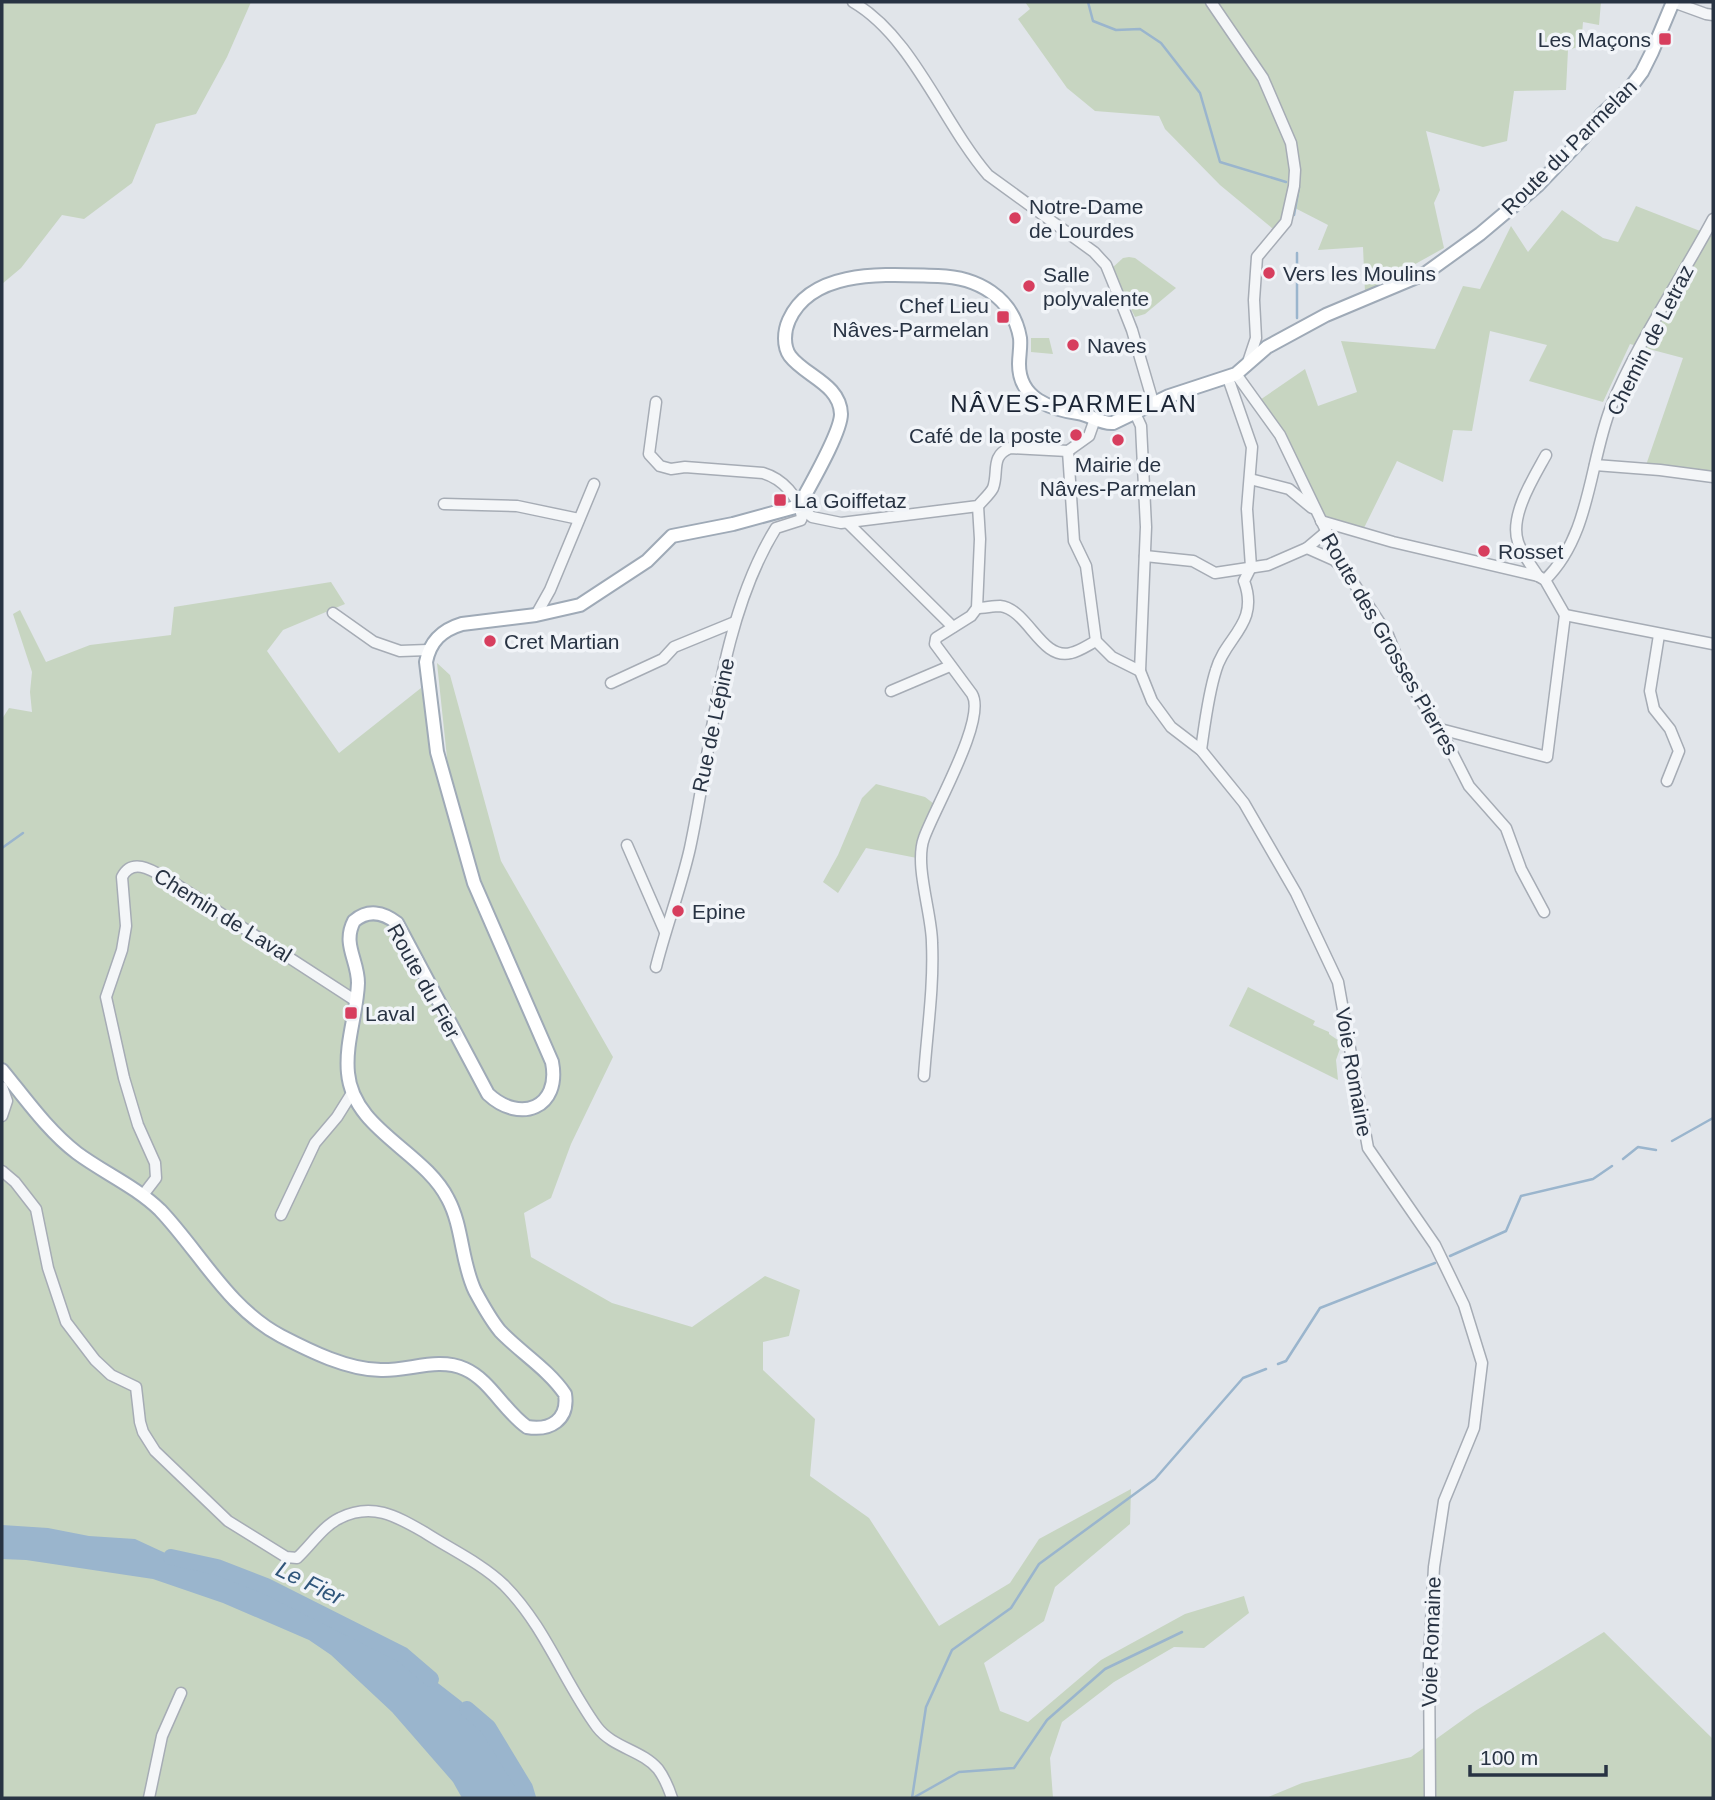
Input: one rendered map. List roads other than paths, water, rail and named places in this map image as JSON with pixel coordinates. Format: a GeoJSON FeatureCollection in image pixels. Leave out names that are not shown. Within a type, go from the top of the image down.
{"type":"FeatureCollection","features":[{"type":"Feature","properties":{"kind":"main road","name":"Route du Parmelan"},"geometry":{"type":"LineString","coordinates":[[1135,413],[1153,402],[1232,376],[1267,347],[1326,315],[1426,273],[1480,234],[1521,200],[1630,88],[1642,72],[1673,2]]}},
{"type":"Feature","properties":{"kind":"main road"},"geometry":{"type":"LineString","coordinates":[[428,650],[436,637],[450,627],[536,615],[580,604],[648,561],[673,536],[733,524],[799,506],[832,444],[841,415],[836,400],[826,385],[797,364],[788,353],[785,339],[787,324],[794,311],[818,288],[864,277],[909,275],[958,277],[983,286],[1002,301],[1014,319],[1021,348],[1021,379],[1033,396],[1056,411],[1086,415],[1107,424],[1135,413]]}},
{"type":"Feature","properties":{"kind":"main road","name":"Route du Fier"},"geometry":{"type":"LineString","coordinates":[[2,1070],[77,1153],[143,1195],[160,1211],[239,1304],[260,1323],[281,1336],[359,1368],[392,1370],[439,1364],[454,1365],[468,1370],[481,1381],[527,1427],[547,1427],[559,1421],[565,1412],[565,1394],[499,1330],[475,1292],[467,1273],[448,1198],[431,1175],[368,1117],[352,1093],[349,1083],[347,1057],[358,981],[349,948],[350,929],[360,916],[380,913],[397,923],[488,1094],[505,1107],[527,1110],[537,1106],[552,1087],[552,1062],[474,883],[437,752],[426,662],[428,650]]}},
{"type":"Feature","properties":{"kind":"street"},"geometry":{"type":"LineString","coordinates":[[853,2],[868,11],[885,27],[975,161],[988,175],[1094,252],[1106,265],[1132,330],[1153,402]]}},
{"type":"Feature","properties":{"kind":"street"},"geometry":{"type":"LineString","coordinates":[[1211,2],[1263,78],[1291,144],[1295,170],[1286,222],[1261,248],[1257,257],[1255,344],[1246,365]]}},
{"type":"Feature","properties":{"kind":"street"},"geometry":{"type":"LineString","coordinates":[[1673,2],[1713,15]]}},
{"type":"Feature","properties":{"kind":"street","name":"Chemin de Letraz"},"geometry":{"type":"LineString","coordinates":[[1541,578],[1555,570],[1571,547],[1611,408],[1633,362],[1713,219]]}},
{"type":"Feature","properties":{"kind":"street"},"geometry":{"type":"LineString","coordinates":[[1200,750],[1216,669],[1221,656],[1244,621],[1249,594],[1244,581],[1251,567],[1247,526],[1252,447],[1232,376]]}},
{"type":"Feature","properties":{"kind":"street","name":"Route des Grosses Pierres"},"geometry":{"type":"LineString","coordinates":[[1232,376],[1280,435],[1345,570],[1388,635],[1404,673],[1440,729],[1469,786],[1506,828],[1521,869],[1544,912]]}},
{"type":"Feature","properties":{"kind":"street"},"geometry":{"type":"LineString","coordinates":[[656,402],[649,454],[660,466],[671,469],[684,467],[763,472],[785,483],[799,506],[812,517],[848,523],[978,506],[993,488],[996,460],[1004,450],[1068,451],[1089,436],[1095,419]]}},
{"type":"Feature","properties":{"kind":"street","name":"Voie Romaine"},"geometry":{"type":"LineString","coordinates":[[1135,413],[1141,426],[1146,527],[1140,671],[1152,701],[1171,727],[1200,750],[1244,803],[1296,893],[1338,982],[1368,1148],[1435,1245],[1464,1306],[1482,1363],[1474,1428],[1444,1501],[1434,1567],[1429,1658],[1430,1798]]}},
{"type":"Feature","properties":{"kind":"street"},"geometry":{"type":"LineString","coordinates":[[1068,451],[1074,541],[1086,566],[1096,641],[1112,657],[1140,671]]}},
{"type":"Feature","properties":{"kind":"street"},"geometry":{"type":"LineString","coordinates":[[1440,729],[1547,757],[1565,615],[1522,552],[1517,540],[1529,484],[1546,455]]}},
{"type":"Feature","properties":{"kind":"street"},"geometry":{"type":"LineString","coordinates":[[1595,465],[1713,477]]}},
{"type":"Feature","properties":{"kind":"street"},"geometry":{"type":"LineString","coordinates":[[1250,480],[1289,489],[1318,516],[1393,542],[1541,578]]}},
{"type":"Feature","properties":{"kind":"street"},"geometry":{"type":"LineString","coordinates":[[536,615],[550,590],[594,484]]}},
{"type":"Feature","properties":{"kind":"street"},"geometry":{"type":"LineString","coordinates":[[444,504],[517,506],[579,519]]}},
{"type":"Feature","properties":{"kind":"street","name":"Rue de Lépine"},"geometry":{"type":"LineString","coordinates":[[656,967],[690,848],[705,759],[735,622],[760,554],[775,528],[800,520],[802,513],[799,506]]}},
{"type":"Feature","properties":{"kind":"street"},"geometry":{"type":"LineString","coordinates":[[924,1076],[932,943],[925,895],[922,840],[965,747],[976,704],[972,694],[935,644],[936,638],[975,614],[977,608],[980,539],[978,506]]}},
{"type":"Feature","properties":{"kind":"street"},"geometry":{"type":"LineString","coordinates":[[848,523],[953,627]]}},
{"type":"Feature","properties":{"kind":"street"},"geometry":{"type":"LineString","coordinates":[[1145,556],[1193,561],[1215,573],[1268,565],[1307,548],[1326,532]]}},
{"type":"Feature","properties":{"kind":"street"},"geometry":{"type":"LineString","coordinates":[[1307,548],[1335,561],[1345,570]]}},
{"type":"Feature","properties":{"kind":"street"},"geometry":{"type":"LineString","coordinates":[[977,608],[999,606],[1014,612],[1044,644],[1058,652],[1070,653],[1096,641]]}},
{"type":"Feature","properties":{"kind":"street"},"geometry":{"type":"LineString","coordinates":[[333,614],[374,642],[400,651],[428,650]]}},
{"type":"Feature","properties":{"kind":"street"},"geometry":{"type":"LineString","coordinates":[[1565,615],[1713,644]]}},
{"type":"Feature","properties":{"kind":"street"},"geometry":{"type":"LineString","coordinates":[[611,683],[663,659],[674,647],[735,622]]}},
{"type":"Feature","properties":{"kind":"street"},"geometry":{"type":"LineString","coordinates":[[1659,635],[1650,691],[1654,709],[1670,729],[1679,751],[1667,781]]}},
{"type":"Feature","properties":{"kind":"street"},"geometry":{"type":"LineString","coordinates":[[891,691],[950,666]]}},
{"type":"Feature","properties":{"kind":"street"},"geometry":{"type":"LineString","coordinates":[[627,845],[665,932]]}},
{"type":"Feature","properties":{"kind":"street","name":"Chemin de Laval"},"geometry":{"type":"LineString","coordinates":[[143,1195],[156,1178],[155,1163],[138,1125],[124,1078],[106,997],[122,950],[126,926],[122,877],[125,871],[130,867],[141,866],[159,875],[284,952],[356,1001]]}},
{"type":"Feature","properties":{"kind":"street"},"geometry":{"type":"LineString","coordinates":[[2,1087],[7,1101],[2,1116]]}},
{"type":"Feature","properties":{"kind":"street"},"geometry":{"type":"LineString","coordinates":[[281,1215],[315,1143],[337,1117],[352,1093]]}},
{"type":"Feature","properties":{"kind":"street"},"geometry":{"type":"LineString","coordinates":[[2,1171],[15,1182],[36,1209],[48,1268],[66,1322],[95,1360],[111,1375],[136,1387],[140,1422],[155,1451],[228,1521],[291,1559],[297,1558],[338,1518],[365,1510],[378,1510],[402,1519],[489,1572],[519,1602],[598,1729],[615,1743],[644,1757],[659,1770],[672,1798]]}},
{"type":"Feature","properties":{"kind":"street"},"geometry":{"type":"LineString","coordinates":[[149,1798],[162,1736],[181,1693]]}},
{"type":"Feature","properties":{"kind":"water"},"geometry":{"type":"Polygon","coordinates":[[[2,1525],[135,1539],[176,1558],[216,1568],[265,1587],[321,1619],[403,1656],[461,1701],[487,1728],[509,1759],[527,1798],[462,1798],[453,1782],[392,1712],[331,1655],[309,1640],[223,1603],[153,1579],[26,1560],[2,1559],[2,1525]]]}},
{"type":"Feature","properties":{"kind":"waterway"},"geometry":{"type":"LineString","coordinates":[[1088,2],[1093,21],[1116,30],[1140,29],[1161,43],[1200,93],[1220,162],[1286,182]]}},
{"type":"Feature","properties":{"kind":"waterway"},"geometry":{"type":"LineString","coordinates":[[1294,215],[1299,187]]}},
{"type":"Feature","properties":{"kind":"waterway"},"geometry":{"type":"LineString","coordinates":[[1297,253],[1297,318]]}},
{"type":"Feature","properties":{"kind":"waterway"},"geometry":{"type":"LineString","coordinates":[[2,848],[23,833]]}},
{"type":"Feature","properties":{"kind":"waterway"},"geometry":{"type":"LineString","coordinates":[[1672,1141],[1713,1118]]}},
{"type":"Feature","properties":{"kind":"waterway"},"geometry":{"type":"LineString","coordinates":[[1623,1159],[1638,1147],[1656,1150]]}},
{"type":"Feature","properties":{"kind":"waterway"},"geometry":{"type":"LineString","coordinates":[[1450,1256],[1506,1231],[1521,1196],[1593,1179],[1612,1166]]}},
{"type":"Feature","properties":{"kind":"waterway"},"geometry":{"type":"LineString","coordinates":[[1278,1364],[1286,1361],[1320,1308],[1435,1263]]}},
{"type":"Feature","properties":{"kind":"waterway"},"geometry":{"type":"LineString","coordinates":[[912,1798],[926,1707],[952,1650],[1011,1608],[1039,1564],[1155,1479],[1243,1378],[1266,1369]]}},
{"type":"Feature","properties":{"kind":"waterway","name":"Le Fier"},"geometry":{"type":"LineString","coordinates":[[171,1557],[217,1567],[266,1586],[403,1655],[431,1679]]}},
{"type":"Feature","properties":{"kind":"waterway"},"geometry":{"type":"LineString","coordinates":[[913,1798],[959,1772],[1014,1768],[1047,1720],[1105,1669],[1182,1632]]}},
{"type":"Feature","properties":{"kind":"waterway","name":"Le Fier"},"geometry":{"type":"LineString","coordinates":[[467,1709],[488,1727],[525,1788],[528,1798]]}},
{"type":"Feature","properties":{"kind":"place","name":"Les Maçons"},"geometry":{"type":"Point","coordinates":[1665,39]}},
{"type":"Feature","properties":{"kind":"place","name":"Notre-Dame de Lourdes"},"geometry":{"type":"Point","coordinates":[1015,218]}},
{"type":"Feature","properties":{"kind":"place","name":"Vers les Moulins"},"geometry":{"type":"Point","coordinates":[1269,273]}},
{"type":"Feature","properties":{"kind":"place","name":"Salle polyvalente"},"geometry":{"type":"Point","coordinates":[1029,286]}},
{"type":"Feature","properties":{"kind":"place","name":"Chef Lieu Nâves-Parmelan"},"geometry":{"type":"Point","coordinates":[1003,317]}},
{"type":"Feature","properties":{"kind":"place","name":"Naves"},"geometry":{"type":"Point","coordinates":[1073,345]}},
{"type":"Feature","properties":{"kind":"place","name":"Café de la poste"},"geometry":{"type":"Point","coordinates":[1076,435]}},
{"type":"Feature","properties":{"kind":"place","name":"Mairie de Nâves-Parmelan"},"geometry":{"type":"Point","coordinates":[1118,440]}},
{"type":"Feature","properties":{"kind":"place","name":"La Goiffetaz"},"geometry":{"type":"Point","coordinates":[780,500]}},
{"type":"Feature","properties":{"kind":"place","name":"Rosset"},"geometry":{"type":"Point","coordinates":[1484,551]}},
{"type":"Feature","properties":{"kind":"place","name":"Cret Martian"},"geometry":{"type":"Point","coordinates":[490,641]}},
{"type":"Feature","properties":{"kind":"place","name":"Epine"},"geometry":{"type":"Point","coordinates":[678,911]}},
{"type":"Feature","properties":{"kind":"place","name":"Laval"},"geometry":{"type":"Point","coordinates":[351,1013]}},
{"type":"Feature","properties":{"kind":"district","name":"NÂVES-PARMELAN"},"geometry":{"type":"Point","coordinates":[1074,403]}}]}
